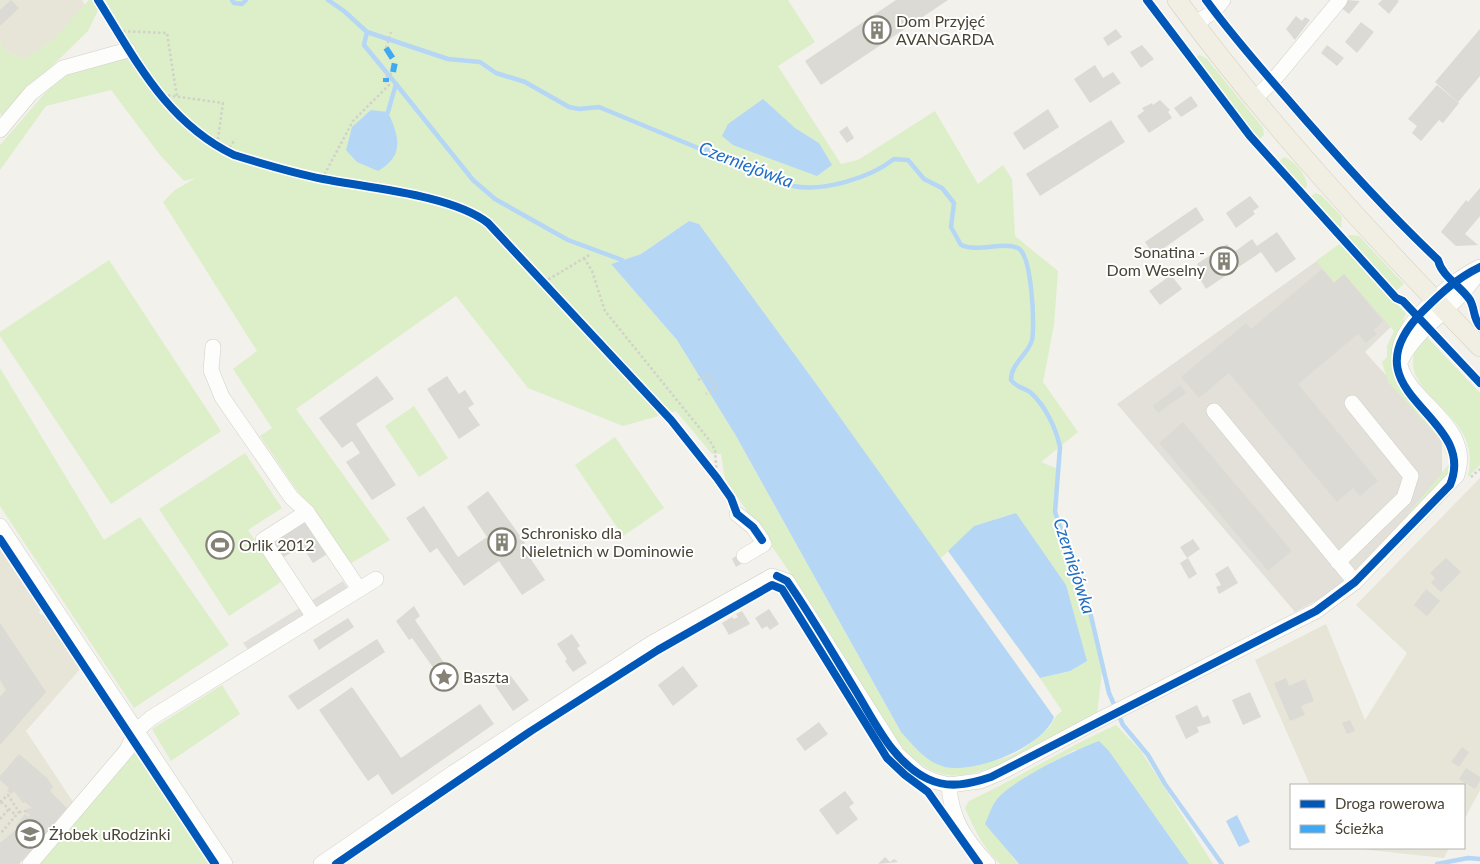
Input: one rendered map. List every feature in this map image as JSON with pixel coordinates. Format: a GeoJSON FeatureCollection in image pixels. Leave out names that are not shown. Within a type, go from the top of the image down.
{"type":"FeatureCollection","features":[{"type":"Feature","properties":{"kind":"main road"},"geometry":{"type":"LineString","coordinates":[[1178,0],[1254,99],[1310,164],[1480,347]]}},
{"type":"Feature","properties":{"kind":"street"},"geometry":{"type":"LineString","coordinates":[[1195,24],[1214,11],[1223,0]]}},
{"type":"Feature","properties":{"kind":"street"},"geometry":{"type":"LineString","coordinates":[[1254,99],[1272,82],[1340,0]]}},
{"type":"Feature","properties":{"kind":"street"},"geometry":{"type":"LineString","coordinates":[[0,130],[31,93],[63,68],[128,50]]}},
{"type":"Feature","properties":{"kind":"street"},"geometry":{"type":"LineString","coordinates":[[321,864],[452,773],[652,643],[772,576],[787,580],[897,754],[919,774],[949,785],[970,783],[991,777],[1095,722],[1316,611],[1355,582],[1450,485],[1457,475],[1462,462],[1461,446],[1455,433],[1407,379],[1401,360],[1440,304],[1480,268]]}},
{"type":"Feature","properties":{"kind":"street"},"geometry":{"type":"LineString","coordinates":[[213,347],[212,370],[222,397],[291,497],[307,512],[359,589]]}},
{"type":"Feature","properties":{"kind":"street"},"geometry":{"type":"LineString","coordinates":[[1338,562],[1404,498],[1410,476],[1352,403]]}},
{"type":"Feature","properties":{"kind":"street"},"geometry":{"type":"LineString","coordinates":[[1214,411],[1355,582]]}},
{"type":"Feature","properties":{"kind":"street"},"geometry":{"type":"LineString","coordinates":[[307,512],[263,540],[314,617]]}},
{"type":"Feature","properties":{"kind":"street"},"geometry":{"type":"LineString","coordinates":[[737,514],[753,527],[763,542],[744,556]]}},
{"type":"Feature","properties":{"kind":"street"},"geometry":{"type":"LineString","coordinates":[[0,526],[225,864]]}},
{"type":"Feature","properties":{"kind":"street"},"geometry":{"type":"LineString","coordinates":[[30,864],[127,750],[136,731],[151,718],[376,579]]}},
{"type":"Feature","properties":{"kind":"street"},"geometry":{"type":"LineString","coordinates":[[949,785],[952,813],[970,843],[988,864]]}},
{"type":"Feature","properties":{"kind":"path"},"geometry":{"type":"LineString","coordinates":[[118,31],[167,34],[177,97]]}},
{"type":"Feature","properties":{"kind":"path"},"geometry":{"type":"LineString","coordinates":[[386,48],[391,32]]}},
{"type":"Feature","properties":{"kind":"path"},"geometry":{"type":"LineString","coordinates":[[322,179],[353,121],[389,85],[386,80],[394,72]]}},
{"type":"Feature","properties":{"kind":"path"},"geometry":{"type":"LineString","coordinates":[[158,94],[223,103],[224,108],[217,145]]}},
{"type":"Feature","properties":{"kind":"path"},"geometry":{"type":"LineString","coordinates":[[227,152],[235,140]]}},
{"type":"Feature","properties":{"kind":"path"},"geometry":{"type":"LineString","coordinates":[[544,282],[591,254]]}},
{"type":"Feature","properties":{"kind":"path"},"geometry":{"type":"LineString","coordinates":[[584,258],[592,271],[605,311],[710,441],[715,450],[717,478]]}},
{"type":"Feature","properties":{"kind":"path"},"geometry":{"type":"LineString","coordinates":[[1421,284],[1439,264],[1469,299],[1473,314],[1480,326]]}},
{"type":"Feature","properties":{"kind":"path"},"geometry":{"type":"LineString","coordinates":[[1459,286],[1478,303],[1480,318]]}},
{"type":"Feature","properties":{"kind":"path"},"geometry":{"type":"LineString","coordinates":[[698,380],[709,374],[715,381],[716,388],[706,394]]}},
{"type":"Feature","properties":{"kind":"path"},"geometry":{"type":"LineString","coordinates":[[9,794],[17,814],[1,802],[9,794]]}},
{"type":"Feature","properties":{"kind":"path"},"geometry":{"type":"LineString","coordinates":[[0,819],[9,809]]}},
{"type":"Feature","properties":{"kind":"path"},"geometry":{"type":"LineString","coordinates":[[0,834],[17,814],[27,811]]}},
{"type":"Feature","properties":{"kind":"shaded area"},"geometry":{"type":"Polygon","coordinates":[[[0,0],[82,0],[85,5],[51,42],[24,59],[5,51],[0,42],[0,0]]]}},
{"type":"Feature","properties":{"kind":"shaded area"},"geometry":{"type":"Polygon","coordinates":[[[1339,245],[1399,319],[1365,352],[1442,437],[1442,474],[1409,515],[1350,576],[1321,598],[1295,612],[1117,404],[1339,245]]]}},
{"type":"Feature","properties":{"kind":"shaded area"},"geometry":{"type":"Polygon","coordinates":[[[1480,478],[1480,790],[1465,818],[1465,784],[1310,784],[1255,660],[1326,624],[1365,720],[1407,653],[1356,605],[1480,478]]]}},
{"type":"Feature","properties":{"kind":"shaded area"},"geometry":{"type":"Polygon","coordinates":[[[0,549],[41,610],[39,612],[41,615],[43,614],[80,669],[26,731],[73,802],[19,864],[0,864],[0,549]]]}},
{"type":"Feature","properties":{"kind":"shaded area"},"geometry":{"type":"Polygon","coordinates":[[[343,581],[348,589],[249,651],[243,643],[343,581]]]}},
{"type":"Feature","properties":{"kind":"shaded area"},"geometry":{"type":"Polygon","coordinates":[[[1360,849],[1448,849],[1444,858],[1360,849]]]}},
{"type":"Feature","properties":{"kind":"green space"},"geometry":{"type":"Polygon","coordinates":[[[89,0],[103,0],[88,31],[2,117],[0,113],[0,42],[5,51],[24,59],[51,42],[89,0]]]}},
{"type":"Feature","properties":{"kind":"green space"},"geometry":{"type":"Polygon","coordinates":[[[105,0],[788,0],[815,42],[778,66],[841,164],[858,160],[935,111],[978,184],[1003,165],[1012,179],[1015,236],[1058,271],[1054,325],[1043,382],[1078,432],[1041,462],[1058,469],[1055,512],[1075,566],[1103,663],[1097,714],[1024,754],[983,771],[964,775],[947,775],[923,766],[908,753],[881,721],[814,608],[725,479],[721,454],[712,454],[676,411],[623,426],[528,388],[456,296],[296,409],[390,540],[348,565],[316,512],[298,492],[260,436],[272,428],[233,369],[257,351],[163,202],[175,190],[196,178],[184,181],[160,155],[111,90],[46,106],[0,170],[0,145],[64,71],[138,56],[105,0]],[[795,128],[722,136],[819,143],[795,128]],[[689,221],[641,254],[611,264],[677,340],[736,436],[901,732],[929,759],[946,766],[969,766],[985,763],[1010,756],[1021,750],[1045,731],[1062,711],[1040,678],[1070,671],[1016,513],[974,526],[940,559],[817,385],[699,224],[689,221]]]}},
{"type":"Feature","properties":{"kind":"green space"},"geometry":{"type":"Polygon","coordinates":[[[1200,55],[1207,59],[1263,128],[1264,135],[1258,141],[1194,58],[1200,55]]]}},
{"type":"Feature","properties":{"kind":"green space"},"geometry":{"type":"Polygon","coordinates":[[[1284,157],[1296,165],[1305,178],[1307,186],[1303,192],[1277,163],[1284,157]]]}},
{"type":"Feature","properties":{"kind":"green space"},"geometry":{"type":"Polygon","coordinates":[[[1315,193],[1321,195],[1342,217],[1341,229],[1339,230],[1309,198],[1315,193]]]}},
{"type":"Feature","properties":{"kind":"green space"},"geometry":{"type":"Polygon","coordinates":[[[1349,235],[1359,236],[1404,284],[1396,291],[1345,238],[1349,235]]]}},
{"type":"Feature","properties":{"kind":"green space"},"geometry":{"type":"Polygon","coordinates":[[[1342,242],[1406,314],[1403,320],[1405,322],[1395,336],[1393,344],[1393,367],[1399,383],[1450,440],[1453,456],[1452,468],[1409,515],[1450,463],[1441,440],[1388,382],[1382,362],[1387,357],[1387,346],[1394,331],[1344,274],[1334,282],[1316,261],[1342,242]]]}},
{"type":"Feature","properties":{"kind":"green space"},"geometry":{"type":"Polygon","coordinates":[[[109,260],[221,431],[111,504],[0,336],[0,332],[109,260]]]}},
{"type":"Feature","properties":{"kind":"green space"},"geometry":{"type":"Polygon","coordinates":[[[1425,335],[1480,393],[1480,465],[1468,477],[1470,459],[1462,431],[1423,387],[1415,374],[1414,353],[1425,335]]]}},
{"type":"Feature","properties":{"kind":"green space"},"geometry":{"type":"Polygon","coordinates":[[[0,368],[104,540],[140,517],[229,645],[134,708],[0,506],[0,368]]]}},
{"type":"Feature","properties":{"kind":"green space"},"geometry":{"type":"Polygon","coordinates":[[[414,406],[448,458],[419,477],[385,426],[414,406]]]}},
{"type":"Feature","properties":{"kind":"green space"},"geometry":{"type":"Polygon","coordinates":[[[615,437],[664,508],[623,536],[575,465],[615,437]]]}},
{"type":"Feature","properties":{"kind":"green space","name":"Orlik 2012"},"geometry":{"type":"Polygon","coordinates":[[[245,453],[282,508],[248,530],[281,582],[229,616],[159,509],[245,453]]]}},
{"type":"Feature","properties":{"kind":"green space"},"geometry":{"type":"Polygon","coordinates":[[[222,685],[240,714],[171,761],[152,729],[222,685]]]}},
{"type":"Feature","properties":{"kind":"green space"},"geometry":{"type":"Polygon","coordinates":[[[1116,725],[1141,751],[1213,864],[1189,864],[1109,751],[1074,750],[1019,782],[995,801],[1012,857],[1019,864],[1000,864],[984,845],[973,825],[965,808],[969,801],[1116,725]]]}},
{"type":"Feature","properties":{"kind":"green space"},"geometry":{"type":"Polygon","coordinates":[[[137,751],[211,864],[37,864],[137,751]]]}},
{"type":"Feature","properties":{"kind":"water"},"geometry":{"type":"Polygon","coordinates":[[[763,99],[795,128],[819,143],[832,165],[817,176],[733,145],[722,136],[728,124],[763,99]]]}},
{"type":"Feature","properties":{"kind":"water"},"geometry":{"type":"Polygon","coordinates":[[[371,110],[388,112],[397,137],[396,152],[387,165],[378,171],[357,162],[346,150],[352,127],[371,110]]]}},
{"type":"Feature","properties":{"kind":"water"},"geometry":{"type":"Polygon","coordinates":[[[689,221],[699,224],[817,385],[1054,717],[1048,728],[1036,739],[1022,748],[988,763],[955,768],[942,766],[930,760],[919,752],[901,732],[736,436],[677,340],[611,264],[641,254],[689,221]]]}},
{"type":"Feature","properties":{"kind":"water"},"geometry":{"type":"Polygon","coordinates":[[[1016,513],[1066,585],[1087,661],[1070,671],[1040,678],[948,551],[974,526],[1016,513]]]}},
{"type":"Feature","properties":{"kind":"water"},"geometry":{"type":"Polygon","coordinates":[[[1099,741],[1109,751],[1189,864],[1019,864],[985,824],[995,802],[1013,785],[1075,751],[1099,741]]]}},
{"type":"Feature","properties":{"kind":"water"},"geometry":{"type":"Polygon","coordinates":[[[1237,815],[1250,842],[1239,847],[1226,821],[1237,815]]]}},
{"type":"Feature","properties":{"kind":"building"},"geometry":{"type":"Polygon","coordinates":[[[11,0],[19,8],[0,26],[0,10],[11,0]]]}},
{"type":"Feature","properties":{"kind":"building","name":"Dom Przyjęć AVANGARDA"},"geometry":{"type":"Polygon","coordinates":[[[896,0],[948,0],[821,85],[805,61],[896,0]]]}},
{"type":"Feature","properties":{"kind":"building"},"geometry":{"type":"Polygon","coordinates":[[[1347,0],[1360,1],[1349,14],[1340,7],[1347,0]]]}},
{"type":"Feature","properties":{"kind":"building"},"geometry":{"type":"Polygon","coordinates":[[[1382,0],[1399,1],[1389,14],[1378,4],[1382,0]]]}},
{"type":"Feature","properties":{"kind":"building"},"geometry":{"type":"Polygon","coordinates":[[[1296,16],[1302,21],[1305,17],[1310,20],[1295,40],[1286,29],[1296,16]]]}},
{"type":"Feature","properties":{"kind":"building"},"geometry":{"type":"Polygon","coordinates":[[[1361,22],[1374,32],[1357,53],[1345,42],[1361,22]]]}},
{"type":"Feature","properties":{"kind":"building"},"geometry":{"type":"Polygon","coordinates":[[[1116,29],[1122,37],[1108,46],[1103,38],[1116,29]]]}},
{"type":"Feature","properties":{"kind":"building"},"geometry":{"type":"Polygon","coordinates":[[[1480,29],[1480,76],[1458,102],[1435,82],[1480,29]]]}},
{"type":"Feature","properties":{"kind":"building"},"geometry":{"type":"Polygon","coordinates":[[[1142,45],[1154,59],[1141,68],[1130,52],[1142,45]]]}},
{"type":"Feature","properties":{"kind":"building"},"geometry":{"type":"Polygon","coordinates":[[[1327,45],[1344,58],[1337,66],[1321,53],[1327,45]]]}},
{"type":"Feature","properties":{"kind":"building"},"geometry":{"type":"Polygon","coordinates":[[[1095,65],[1103,78],[1113,72],[1121,83],[1090,103],[1074,79],[1095,65]]]}},
{"type":"Feature","properties":{"kind":"building"},"geometry":{"type":"Polygon","coordinates":[[[1437,85],[1459,103],[1443,123],[1439,120],[1421,141],[1412,133],[1417,126],[1408,119],[1437,85]]]}},
{"type":"Feature","properties":{"kind":"building"},"geometry":{"type":"Polygon","coordinates":[[[1191,96],[1198,106],[1181,117],[1174,108],[1191,96]]]}},
{"type":"Feature","properties":{"kind":"building"},"geometry":{"type":"Polygon","coordinates":[[[1160,100],[1170,110],[1168,112],[1172,118],[1149,133],[1137,116],[1144,111],[1142,108],[1152,103],[1153,105],[1160,100]]]}},
{"type":"Feature","properties":{"kind":"building"},"geometry":{"type":"Polygon","coordinates":[[[1048,109],[1059,127],[1024,150],[1013,133],[1048,109]]]}},
{"type":"Feature","properties":{"kind":"building"},"geometry":{"type":"Polygon","coordinates":[[[1111,120],[1125,142],[1040,196],[1026,174],[1111,120]]]}},
{"type":"Feature","properties":{"kind":"building"},"geometry":{"type":"Polygon","coordinates":[[[847,126],[854,138],[847,143],[839,132],[847,126]]]}},
{"type":"Feature","properties":{"kind":"building"},"geometry":{"type":"Polygon","coordinates":[[[1480,188],[1480,216],[1465,234],[1478,245],[1456,246],[1441,232],[1466,200],[1468,202],[1480,188]]]}},
{"type":"Feature","properties":{"kind":"building"},"geometry":{"type":"Polygon","coordinates":[[[1250,196],[1259,207],[1253,211],[1255,214],[1236,228],[1226,213],[1250,196]]]}},
{"type":"Feature","properties":{"kind":"building"},"geometry":{"type":"Polygon","coordinates":[[[1196,207],[1204,220],[1154,255],[1145,242],[1196,207]]]}},
{"type":"Feature","properties":{"kind":"building","name":"Sonatina - Dom Weselny"},"geometry":{"type":"Polygon","coordinates":[[[1277,232],[1296,259],[1276,273],[1261,252],[1206,289],[1198,276],[1203,273],[1197,264],[1227,244],[1233,253],[1252,239],[1257,246],[1277,232]]]}},
{"type":"Feature","properties":{"kind":"building"},"geometry":{"type":"Polygon","coordinates":[[[1322,269],[1334,283],[1344,274],[1383,321],[1374,330],[1377,334],[1366,343],[1358,334],[1298,384],[1378,481],[1360,496],[1353,488],[1337,502],[1229,373],[1199,398],[1181,377],[1246,323],[1251,329],[1322,269]]]}},
{"type":"Feature","properties":{"kind":"building"},"geometry":{"type":"Polygon","coordinates":[[[1171,275],[1182,289],[1160,305],[1149,291],[1171,275]]]}},
{"type":"Feature","properties":{"kind":"building"},"geometry":{"type":"Polygon","coordinates":[[[377,376],[394,399],[356,424],[396,485],[372,500],[346,462],[360,453],[352,441],[342,448],[319,418],[377,376]]]}},
{"type":"Feature","properties":{"kind":"building"},"geometry":{"type":"Polygon","coordinates":[[[447,376],[459,394],[465,390],[474,404],[468,408],[480,425],[459,439],[427,389],[447,376]]]}},
{"type":"Feature","properties":{"kind":"building"},"geometry":{"type":"Polygon","coordinates":[[[1180,385],[1186,393],[1158,413],[1153,406],[1180,385]]]}},
{"type":"Feature","properties":{"kind":"building"},"geometry":{"type":"Polygon","coordinates":[[[1183,422],[1292,551],[1268,571],[1159,443],[1183,422]]]}},
{"type":"Feature","properties":{"kind":"building","name":"Schronisko dla Nieletnich w Dominowie"},"geometry":{"type":"Polygon","coordinates":[[[488,491],[525,543],[522,546],[545,580],[522,595],[499,561],[464,586],[437,548],[430,553],[406,518],[424,506],[458,557],[487,537],[467,507],[488,491]]]}},
{"type":"Feature","properties":{"kind":"building"},"geometry":{"type":"Polygon","coordinates":[[[306,516],[329,553],[313,563],[302,546],[279,560],[267,541],[306,516]]]}},
{"type":"Feature","properties":{"kind":"building"},"geometry":{"type":"Polygon","coordinates":[[[1193,539],[1200,549],[1187,558],[1180,547],[1193,539]]]}},
{"type":"Feature","properties":{"kind":"building"},"geometry":{"type":"Polygon","coordinates":[[[736,556],[741,564],[736,567],[732,559],[736,556]]]}},
{"type":"Feature","properties":{"kind":"building"},"geometry":{"type":"Polygon","coordinates":[[[1188,558],[1197,574],[1189,579],[1180,563],[1188,558]]]}},
{"type":"Feature","properties":{"kind":"building"},"geometry":{"type":"Polygon","coordinates":[[[1446,558],[1461,572],[1441,592],[1431,583],[1435,578],[1430,573],[1446,558]]]}},
{"type":"Feature","properties":{"kind":"building"},"geometry":{"type":"Polygon","coordinates":[[[1228,566],[1238,583],[1219,594],[1216,587],[1221,585],[1215,574],[1228,566]]]}},
{"type":"Feature","properties":{"kind":"building"},"geometry":{"type":"Polygon","coordinates":[[[1426,589],[1440,601],[1427,616],[1414,605],[1426,589]]]}},
{"type":"Feature","properties":{"kind":"building"},"geometry":{"type":"Polygon","coordinates":[[[414,606],[420,616],[415,620],[451,673],[442,680],[412,638],[409,640],[396,621],[414,606]]]}},
{"type":"Feature","properties":{"kind":"building"},"geometry":{"type":"Polygon","coordinates":[[[769,609],[779,624],[770,630],[767,626],[762,629],[755,618],[769,609]]]}},
{"type":"Feature","properties":{"kind":"building"},"geometry":{"type":"Polygon","coordinates":[[[742,611],[750,624],[729,635],[722,623],[732,617],[734,619],[738,617],[736,614],[742,611]]]}},
{"type":"Feature","properties":{"kind":"building"},"geometry":{"type":"Polygon","coordinates":[[[348,618],[354,627],[319,650],[313,640],[348,618]]]}},
{"type":"Feature","properties":{"kind":"building"},"geometry":{"type":"Polygon","coordinates":[[[0,623],[46,692],[0,745],[0,697],[6,690],[0,680],[0,623]]]}},
{"type":"Feature","properties":{"kind":"building"},"geometry":{"type":"Polygon","coordinates":[[[572,634],[580,646],[577,648],[587,663],[573,672],[557,644],[572,634]]]}},
{"type":"Feature","properties":{"kind":"building"},"geometry":{"type":"Polygon","coordinates":[[[377,639],[385,652],[298,710],[288,696],[377,639]]]}},
{"type":"Feature","properties":{"kind":"building"},"geometry":{"type":"Polygon","coordinates":[[[683,666],[698,686],[673,706],[658,685],[683,666]]]}},
{"type":"Feature","properties":{"kind":"building"},"geometry":{"type":"Polygon","coordinates":[[[510,675],[529,700],[513,711],[495,685],[510,675]]]}},
{"type":"Feature","properties":{"kind":"building"},"geometry":{"type":"Polygon","coordinates":[[[1286,678],[1289,686],[1305,679],[1314,701],[1301,706],[1305,715],[1290,721],[1274,683],[1286,678]]]}},
{"type":"Feature","properties":{"kind":"building"},"geometry":{"type":"Polygon","coordinates":[[[352,687],[401,758],[480,704],[494,724],[392,795],[378,774],[368,781],[319,710],[352,687]]]}},
{"type":"Feature","properties":{"kind":"building"},"geometry":{"type":"Polygon","coordinates":[[[1250,692],[1261,717],[1243,725],[1232,700],[1250,692]]]}},
{"type":"Feature","properties":{"kind":"building"},"geometry":{"type":"Polygon","coordinates":[[[1197,705],[1203,718],[1208,715],[1211,723],[1197,727],[1199,732],[1186,739],[1175,716],[1197,705]]]}},
{"type":"Feature","properties":{"kind":"building"},"geometry":{"type":"Polygon","coordinates":[[[1350,720],[1355,731],[1347,734],[1342,723],[1350,720]]]}},
{"type":"Feature","properties":{"kind":"building"},"geometry":{"type":"Polygon","coordinates":[[[819,722],[828,734],[805,751],[796,739],[819,722]]]}},
{"type":"Feature","properties":{"kind":"building"},"geometry":{"type":"Polygon","coordinates":[[[1462,747],[1469,752],[1459,767],[1451,762],[1462,747]]]}},
{"type":"Feature","properties":{"kind":"building"},"geometry":{"type":"Polygon","coordinates":[[[19,754],[47,778],[53,787],[50,791],[67,808],[19,864],[0,864],[0,843],[18,828],[16,826],[25,814],[28,817],[30,814],[27,814],[26,809],[32,808],[25,802],[23,803],[14,791],[11,794],[7,791],[9,788],[0,780],[0,776],[19,754]]]}},
{"type":"Feature","properties":{"kind":"building"},"geometry":{"type":"Polygon","coordinates":[[[1466,768],[1480,777],[1480,781],[1475,789],[1459,779],[1466,768]]]}},
{"type":"Feature","properties":{"kind":"building"},"geometry":{"type":"Polygon","coordinates":[[[845,791],[854,803],[849,807],[858,819],[837,835],[819,810],[845,791]]]}},
{"type":"Feature","properties":{"kind":"building"},"geometry":{"type":"Polygon","coordinates":[[[885,857],[890,862],[894,859],[898,862],[878,864],[885,857]]]}},
{"type":"Feature","properties":{"kind":"waterway","name":"Czerniejówka"},"geometry":{"type":"LineString","coordinates":[[232,0],[234,3],[242,4],[246,0]]}},
{"type":"Feature","properties":{"kind":"waterway","name":"Czerniejówka"},"geometry":{"type":"LineString","coordinates":[[328,0],[344,11],[367,32],[448,59],[480,62],[496,73],[525,82],[569,107],[579,109],[599,107],[698,148],[716,153],[738,165],[766,174],[789,185],[805,187],[832,185],[872,172],[894,159],[908,160],[924,179],[942,188],[954,203],[951,227],[961,245],[975,248],[1005,246],[1018,248],[1023,253],[1027,263],[1033,306],[1033,332],[1030,345],[1014,369],[1011,380],[1030,392],[1040,403],[1053,425],[1058,440],[1060,447],[1055,512],[1091,616],[1109,693],[1123,725],[1148,755],[1165,784],[1222,864]]}},
{"type":"Feature","properties":{"kind":"waterway"},"geometry":{"type":"LineString","coordinates":[[367,32],[364,45],[396,84],[388,112]]}},
{"type":"Feature","properties":{"kind":"waterway"},"geometry":{"type":"LineString","coordinates":[[396,84],[473,180],[495,199],[568,240],[622,260]]}},
{"type":"Feature","properties":{"kind":"waterway","name":"Czerniejówka"},"geometry":{"type":"LineString","coordinates":[[1437,864],[1468,858],[1480,859]]}},
{"type":"Feature","properties":{"kind":"marked path"},"geometry":{"type":"LineString","coordinates":[[386,48],[395,62],[393,72]]}},
{"type":"Feature","properties":{"kind":"cycle path"},"geometry":{"type":"LineString","coordinates":[[98,0],[140,67],[171,107],[189,125],[210,141],[234,155],[312,177],[386,189],[432,199],[472,213],[488,223],[671,420],[717,478],[731,498],[737,514],[753,527],[762,540]]}},
{"type":"Feature","properties":{"kind":"cycle path"},"geometry":{"type":"LineString","coordinates":[[1147,0],[1250,136],[1396,298],[1403,301],[1480,383]]}},
{"type":"Feature","properties":{"kind":"cycle path"},"geometry":{"type":"LineString","coordinates":[[1206,0],[1254,60],[1340,159],[1438,260],[1443,271],[1470,300],[1476,320],[1480,326]]}},
{"type":"Feature","properties":{"kind":"cycle path"},"geometry":{"type":"LineString","coordinates":[[777,576],[787,581],[796,594],[885,739],[904,762],[915,772],[944,784],[952,785],[975,782],[991,777],[1316,611],[1355,582],[1450,485],[1454,461],[1447,440],[1403,384],[1397,363],[1402,339],[1423,311],[1450,286],[1480,267]]}},
{"type":"Feature","properties":{"kind":"cycle path"},"geometry":{"type":"LineString","coordinates":[[0,539],[215,864]]}},
{"type":"Feature","properties":{"kind":"cycle path"},"geometry":{"type":"LineString","coordinates":[[336,864],[531,731],[658,650],[772,585],[782,589],[887,758],[905,775],[928,792],[979,864]]}},
{"type":"Feature","properties":{"kind":"place","name":"Dom Przyjęć AVANGARDA"},"geometry":{"type":"Point","coordinates":[877,30]}},
{"type":"Feature","properties":{"kind":"place","name":"Sonatina - Dom Weselny"},"geometry":{"type":"Point","coordinates":[1224,261]}},
{"type":"Feature","properties":{"kind":"place","name":"Schronisko dla Nieletnich w Dominowie"},"geometry":{"type":"Point","coordinates":[502,542]}},
{"type":"Feature","properties":{"kind":"place","name":"Orlik 2012"},"geometry":{"type":"Point","coordinates":[220,545]}},
{"type":"Feature","properties":{"kind":"place","name":"Baszta"},"geometry":{"type":"Point","coordinates":[444,677]}},
{"type":"Feature","properties":{"kind":"place","name":"Żłobek uRodzinki"},"geometry":{"type":"Point","coordinates":[30,834]}}]}
